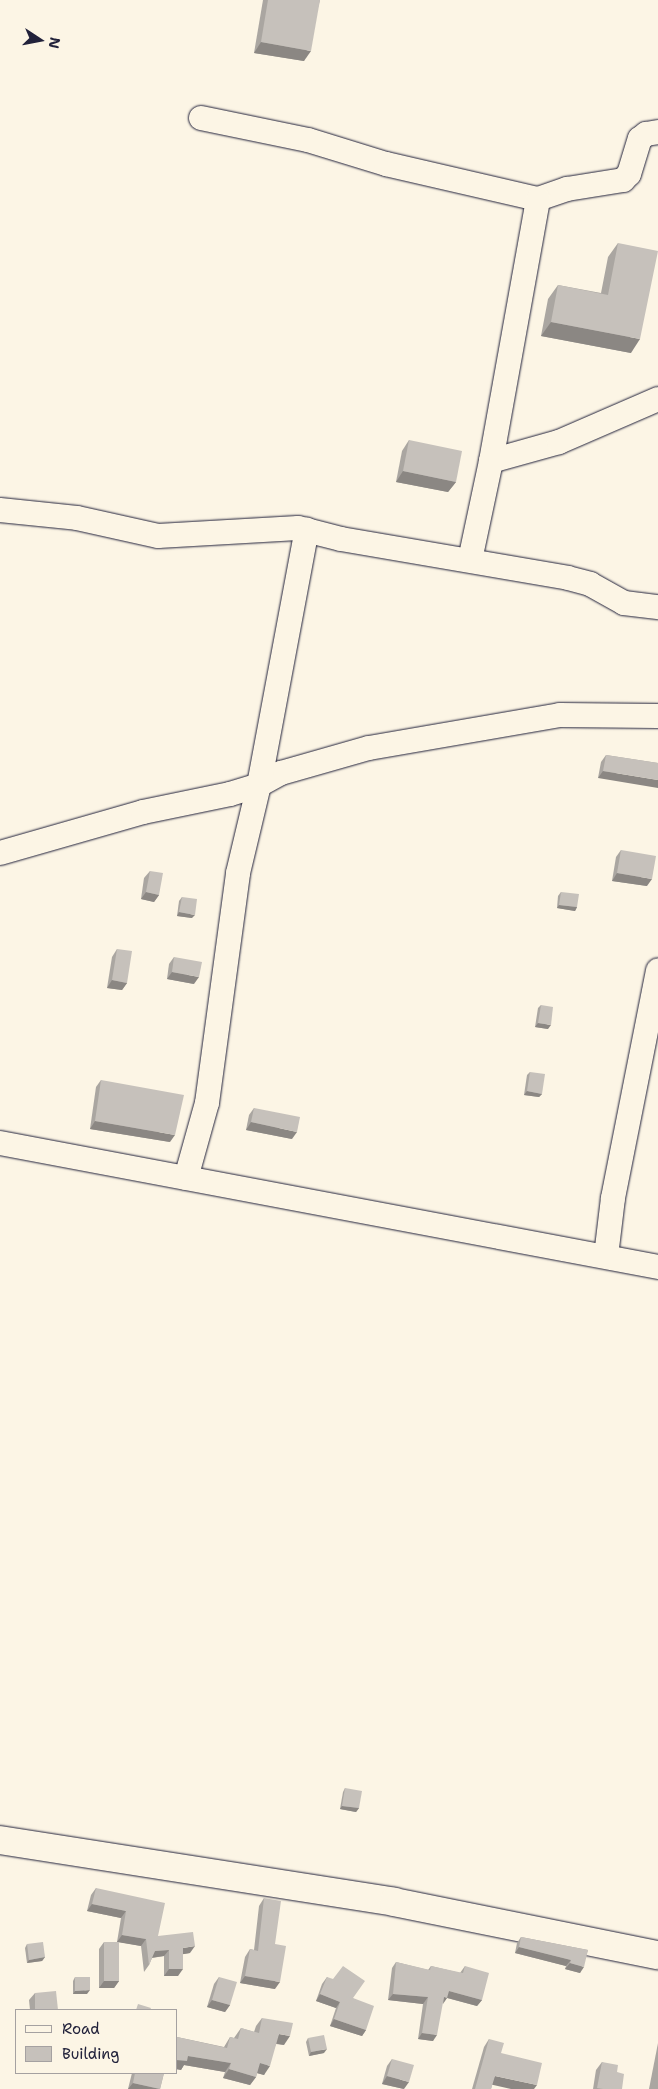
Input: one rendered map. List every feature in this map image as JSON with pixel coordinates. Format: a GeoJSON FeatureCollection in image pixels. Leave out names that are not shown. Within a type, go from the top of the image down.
{"type":"FeatureCollection","features":[{"type":"Feature","properties":{"kind":"main road"},"geometry":{"type":"LineString","coordinates":[[0,1840],[394,1902],[658,1955]]}},
{"type":"Feature","properties":{"kind":"street"},"geometry":{"type":"LineString","coordinates":[[201,118],[308,140],[386,164],[538,199],[567,189],[623,180],[629,174],[640,139],[646,134],[658,132]]}},
{"type":"Feature","properties":{"kind":"street"},"geometry":{"type":"LineString","coordinates":[[470,560],[491,461],[538,199]]}},
{"type":"Feature","properties":{"kind":"street"},"geometry":{"type":"LineString","coordinates":[[491,461],[559,442],[658,399]]}},
{"type":"Feature","properties":{"kind":"street"},"geometry":{"type":"LineString","coordinates":[[0,510],[77,518],[158,536],[307,529],[341,539],[568,578],[590,584],[624,603],[658,607]]}},
{"type":"Feature","properties":{"kind":"street"},"geometry":{"type":"LineString","coordinates":[[186,1178],[207,1103],[238,873],[259,785],[307,529]]}},
{"type":"Feature","properties":{"kind":"street"},"geometry":{"type":"LineString","coordinates":[[0,853],[144,812],[259,785],[281,773],[369,748],[560,715],[658,716]]}},
{"type":"Feature","properties":{"kind":"street"},"geometry":{"type":"LineString","coordinates":[[606,1256],[613,1198],[658,970]]}},
{"type":"Feature","properties":{"kind":"street"},"geometry":{"type":"LineString","coordinates":[[0,1142],[658,1267]]}},
{"type":"Feature","properties":{"kind":"building"},"geometry":{"type":"Polygon","coordinates":[[[268,0],[320,0],[311,51],[261,42],[268,0]]]}},
{"type":"Feature","properties":{"kind":"building"},"geometry":{"type":"Polygon","coordinates":[[[618,243],[658,251],[640,339],[551,322],[558,285],[608,295],[618,243]]]}},
{"type":"Feature","properties":{"kind":"building"},"geometry":{"type":"Polygon","coordinates":[[[409,440],[462,451],[456,482],[403,471],[409,440]]]}},
{"type":"Feature","properties":{"kind":"building"},"geometry":{"type":"Polygon","coordinates":[[[606,755],[658,763],[658,780],[603,771],[606,755]]]}},
{"type":"Feature","properties":{"kind":"building"},"geometry":{"type":"Polygon","coordinates":[[[621,850],[656,856],[652,879],[617,873],[621,850]]]}},
{"type":"Feature","properties":{"kind":"building"},"geometry":{"type":"Polygon","coordinates":[[[150,871],[163,873],[159,895],[146,892],[150,871]]]}},
{"type":"Feature","properties":{"kind":"building"},"geometry":{"type":"Polygon","coordinates":[[[561,892],[579,894],[577,907],[559,905],[561,892]]]}},
{"type":"Feature","properties":{"kind":"building"},"geometry":{"type":"Polygon","coordinates":[[[182,897],[197,899],[195,915],[179,912],[182,897]]]}},
{"type":"Feature","properties":{"kind":"building"},"geometry":{"type":"Polygon","coordinates":[[[117,949],[132,951],[127,983],[112,980],[117,949]]]}},
{"type":"Feature","properties":{"kind":"building"},"geometry":{"type":"Polygon","coordinates":[[[174,957],[202,962],[199,977],[172,972],[174,957]]]}},
{"type":"Feature","properties":{"kind":"building"},"geometry":{"type":"Polygon","coordinates":[[[541,1005],[553,1007],[551,1025],[538,1023],[541,1005]]]}},
{"type":"Feature","properties":{"kind":"building"},"geometry":{"type":"Polygon","coordinates":[[[530,1072],[545,1074],[542,1094],[527,1091],[530,1072]]]}},
{"type":"Feature","properties":{"kind":"building"},"geometry":{"type":"Polygon","coordinates":[[[101,1080],[184,1095],[175,1135],[95,1121],[101,1080]]]}},
{"type":"Feature","properties":{"kind":"building"},"geometry":{"type":"Polygon","coordinates":[[[254,1108],[300,1117],[297,1132],[251,1122],[254,1108]]]}},
{"type":"Feature","properties":{"kind":"building"},"geometry":{"type":"Polygon","coordinates":[[[345,1788],[362,1791],[359,1808],[342,1806],[345,1788]]]}},
{"type":"Feature","properties":{"kind":"building"},"geometry":{"type":"Polygon","coordinates":[[[96,1888],[165,1903],[158,1936],[193,1932],[195,1946],[183,1948],[183,1969],[169,1969],[169,1950],[155,1951],[149,1965],[146,1939],[122,1935],[126,1911],[92,1904],[96,1888]]]}},
{"type":"Feature","properties":{"kind":"building"},"geometry":{"type":"Polygon","coordinates":[[[264,1898],[281,1901],[275,1944],[286,1946],[280,1982],[245,1976],[250,1949],[258,1951],[264,1898]]]}},
{"type":"Feature","properties":{"kind":"building"},"geometry":{"type":"Polygon","coordinates":[[[521,1937],[588,1950],[584,1967],[570,1963],[571,1960],[519,1947],[521,1937]]]}},
{"type":"Feature","properties":{"kind":"building"},"geometry":{"type":"Polygon","coordinates":[[[43,1942],[45,1957],[29,1960],[27,1944],[43,1942]]]}},
{"type":"Feature","properties":{"kind":"building"},"geometry":{"type":"Polygon","coordinates":[[[104,1942],[119,1942],[119,1981],[104,1981],[104,1942]]]}},
{"type":"Feature","properties":{"kind":"building"},"geometry":{"type":"Polygon","coordinates":[[[396,1962],[430,1970],[431,1966],[463,1973],[465,1966],[489,1973],[482,2000],[449,1991],[447,1998],[444,1997],[437,2035],[422,2033],[428,1997],[393,1994],[396,1962]]]}},
{"type":"Feature","properties":{"kind":"building"},"geometry":{"type":"Polygon","coordinates":[[[343,1966],[365,1981],[353,1998],[374,2006],[366,2030],[334,2019],[340,2002],[320,1994],[327,1977],[333,1979],[343,1966]]]}},
{"type":"Feature","properties":{"kind":"building"},"geometry":{"type":"Polygon","coordinates":[[[75,1977],[90,1977],[90,1990],[75,1991],[75,1977]]]}},
{"type":"Feature","properties":{"kind":"building"},"geometry":{"type":"Polygon","coordinates":[[[219,1977],[237,1982],[230,2005],[212,2000],[219,1977]]]}},
{"type":"Feature","properties":{"kind":"building"},"geometry":{"type":"Polygon","coordinates":[[[56,1991],[58,2009],[35,2009],[35,1993],[56,1991]]]}},
{"type":"Feature","properties":{"kind":"building"},"geometry":{"type":"Polygon","coordinates":[[[138,2004],[151,2008],[150,2009],[136,2009],[138,2004]]]}},
{"type":"Feature","properties":{"kind":"building"},"geometry":{"type":"Polygon","coordinates":[[[262,2018],[293,2023],[290,2036],[279,2034],[270,2066],[260,2063],[256,2077],[229,2069],[231,2063],[188,2056],[187,2061],[178,2060],[178,2037],[227,2048],[230,2037],[238,2039],[241,2028],[259,2033],[262,2018]]]}},
{"type":"Feature","properties":{"kind":"building"},"geometry":{"type":"Polygon","coordinates":[[[324,2035],[327,2049],[311,2052],[308,2038],[324,2035]]]}},
{"type":"Feature","properties":{"kind":"building"},"geometry":{"type":"Polygon","coordinates":[[[489,2039],[504,2043],[501,2053],[542,2063],[537,2085],[495,2076],[491,2089],[475,2089],[489,2039]]]}},
{"type":"Feature","properties":{"kind":"building"},"geometry":{"type":"Polygon","coordinates":[[[392,2059],[414,2065],[409,2082],[387,2076],[392,2059]]]}},
{"type":"Feature","properties":{"kind":"building"},"geometry":{"type":"Polygon","coordinates":[[[602,2062],[618,2065],[617,2072],[624,2074],[622,2089],[597,2088],[602,2062]]]}},
{"type":"Feature","properties":{"kind":"building"},"geometry":{"type":"Polygon","coordinates":[[[135,2074],[164,2074],[160,2089],[133,2083],[135,2074]]]}}]}
